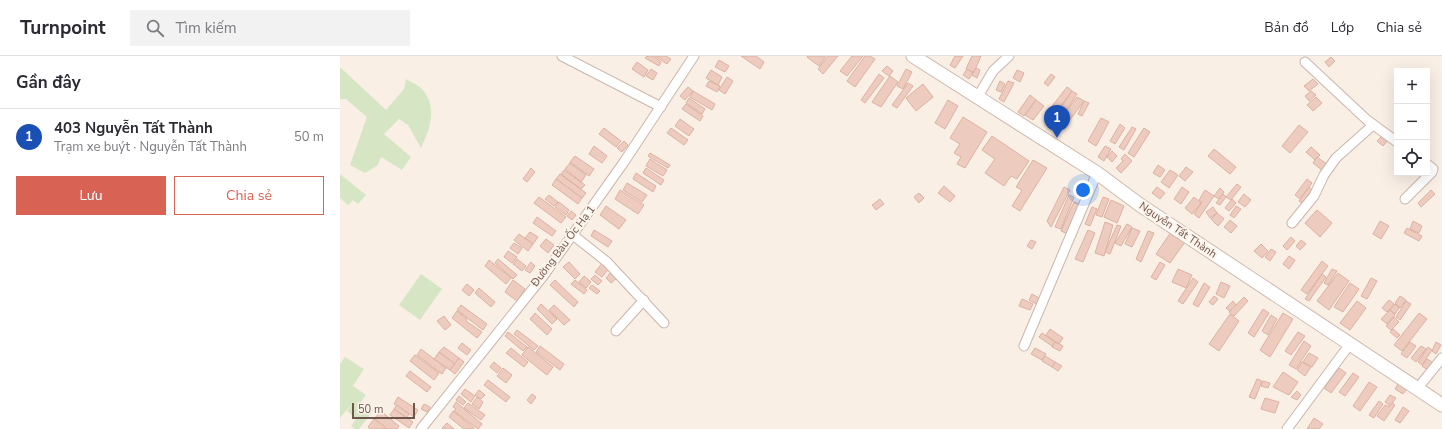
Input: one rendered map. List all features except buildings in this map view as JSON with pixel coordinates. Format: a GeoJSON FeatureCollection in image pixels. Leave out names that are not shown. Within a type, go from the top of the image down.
{"type":"FeatureCollection","features":[{"type":"Feature","properties":{"kind":"main road","name":"Nguyễn Tất Thành"},"geometry":{"type":"LineString","coordinates":[[913,56],[976,98],[1097,173],[1140,205],[1442,405]]}},
{"type":"Feature","properties":{"kind":"street"},"geometry":{"type":"LineString","coordinates":[[562,56],[661,107]]}},
{"type":"Feature","properties":{"kind":"street","name":"Đường Bàu Ốc Hạ 1"},"geometry":{"type":"LineString","coordinates":[[421,429],[544,275],[661,107],[694,56]]}},
{"type":"Feature","properties":{"kind":"street"},"geometry":{"type":"LineString","coordinates":[[976,98],[993,71],[1009,56]]}},
{"type":"Feature","properties":{"kind":"street"},"geometry":{"type":"LineString","coordinates":[[1305,62],[1373,125],[1394,140]]}},
{"type":"Feature","properties":{"kind":"street"},"geometry":{"type":"LineString","coordinates":[[1292,222],[1314,196],[1324,175],[1336,158],[1373,125]]}},
{"type":"Feature","properties":{"kind":"street"},"geometry":{"type":"LineString","coordinates":[[1024,346],[1097,173]]}},
{"type":"Feature","properties":{"kind":"street"},"geometry":{"type":"LineString","coordinates":[[1406,199],[1428,176]]}},
{"type":"Feature","properties":{"kind":"street"},"geometry":{"type":"LineString","coordinates":[[573,235],[607,262],[664,323]]}},
{"type":"Feature","properties":{"kind":"street"},"geometry":{"type":"LineString","coordinates":[[616,331],[644,300]]}},
{"type":"Feature","properties":{"kind":"street"},"geometry":{"type":"LineString","coordinates":[[1287,429],[1350,344]]}},
{"type":"Feature","properties":{"kind":"street"},"geometry":{"type":"LineString","coordinates":[[1417,389],[1442,358]]}},
{"type":"Feature","properties":{"kind":"green space"},"geometry":{"type":"Polygon","coordinates":[[[340,67],[386,110],[404,89],[406,79],[422,89],[427,96],[430,103],[431,118],[421,148],[408,125],[399,119],[384,134],[411,157],[402,170],[381,157],[378,165],[365,173],[350,165],[367,117],[346,99],[340,99],[340,67]]]}},
{"type":"Feature","properties":{"kind":"green space"},"geometry":{"type":"Polygon","coordinates":[[[340,174],[366,195],[358,204],[353,200],[348,205],[340,198],[340,174]]]}},
{"type":"Feature","properties":{"kind":"green space"},"geometry":{"type":"Polygon","coordinates":[[[421,274],[442,289],[420,320],[399,305],[421,274]]]}},
{"type":"Feature","properties":{"kind":"green space"},"geometry":{"type":"Polygon","coordinates":[[[345,357],[364,369],[353,386],[366,395],[361,402],[373,411],[359,429],[355,429],[351,426],[356,419],[347,411],[354,401],[340,418],[340,364],[345,357]]]}},
{"type":"Feature","properties":{"kind":"place","name":"403 Nguyễn Tất Thành"},"geometry":{"type":"Point","coordinates":[1057,138]}}]}
